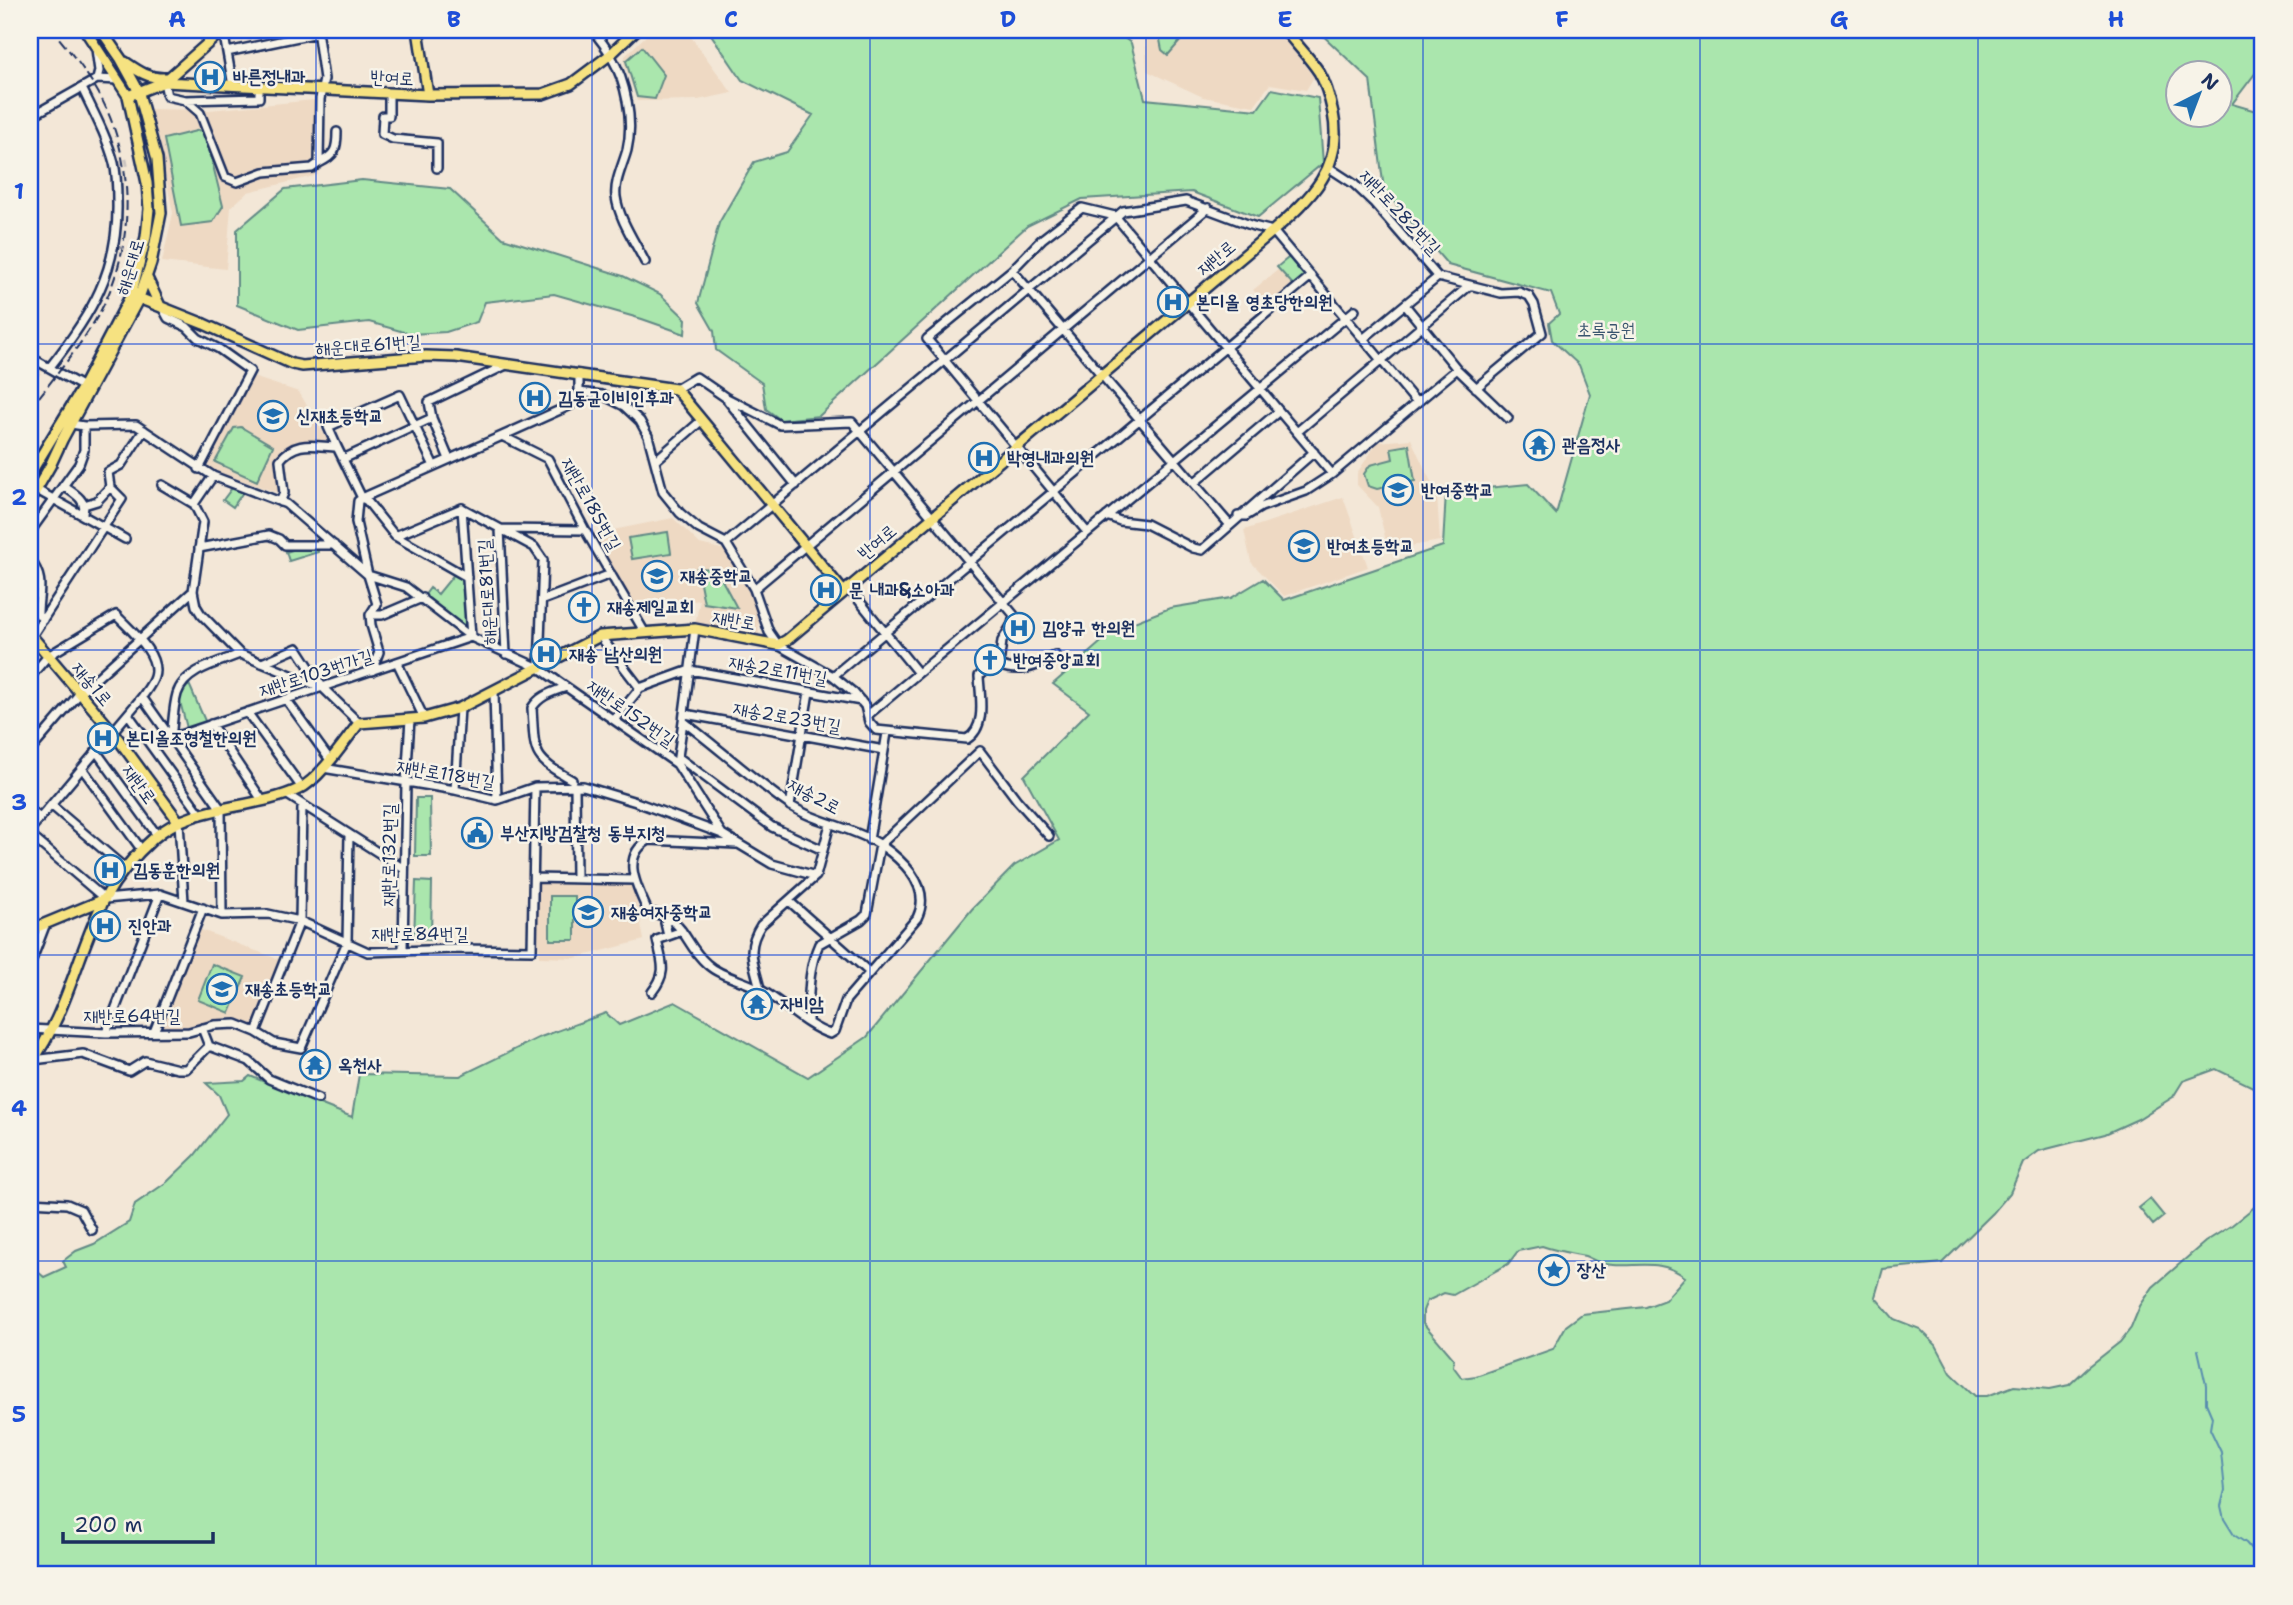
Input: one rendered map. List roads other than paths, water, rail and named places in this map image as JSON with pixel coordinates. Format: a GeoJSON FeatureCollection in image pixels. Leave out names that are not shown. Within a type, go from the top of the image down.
{"type":"FeatureCollection","features":[{"type":"Feature","properties":{"kind":"main road","name":"해운대로"},"geometry":{"type":"LineString","coordinates":[[85,30],[128,96],[147,183],[149,209],[135,297]]}},
{"type":"Feature","properties":{"kind":"main road","name":"해운대로"},"geometry":{"type":"LineString","coordinates":[[30,501],[147,278],[161,213],[157,159],[138,90],[101,30]]}},
{"type":"Feature","properties":{"kind":"main road"},"geometry":{"type":"LineString","coordinates":[[121,59],[149,77],[167,80],[223,30]]}},
{"type":"Feature","properties":{"kind":"main road"},"geometry":{"type":"LineString","coordinates":[[418,30],[428,96]]}},
{"type":"Feature","properties":{"kind":"main road","name":"반여로"},"geometry":{"type":"LineString","coordinates":[[128,96],[167,80],[196,84],[428,96],[543,94],[571,84],[611,54],[636,30]]}},
{"type":"Feature","properties":{"kind":"main road","name":"재반로"},"geometry":{"type":"LineString","coordinates":[[932,516],[1273,231],[1296,211],[1321,182],[1336,145],[1330,97],[1320,74],[1285,30]]}},
{"type":"Feature","properties":{"kind":"main road"},"geometry":{"type":"LineString","coordinates":[[190,59],[185,74],[196,84]]}},
{"type":"Feature","properties":{"kind":"main road"},"geometry":{"type":"LineString","coordinates":[[147,278],[161,307]]}},
{"type":"Feature","properties":{"kind":"main road","name":"해운대로61번길"},"geometry":{"type":"LineString","coordinates":[[135,297],[161,307],[192,326],[302,366],[426,356],[456,357],[676,389]]}},
{"type":"Feature","properties":{"kind":"main road","name":"해운대로"},"geometry":{"type":"LineString","coordinates":[[30,474],[87,389]]}},
{"type":"Feature","properties":{"kind":"main road"},"geometry":{"type":"LineString","coordinates":[[676,389],[806,546],[846,589],[778,645]]}},
{"type":"Feature","properties":{"kind":"main road","name":"반여로"},"geometry":{"type":"LineString","coordinates":[[846,589],[932,516]]}},
{"type":"Feature","properties":{"kind":"main road","name":"재반로"},"geometry":{"type":"LineString","coordinates":[[359,723],[424,718],[460,708],[600,636],[695,629],[778,645]]}},
{"type":"Feature","properties":{"kind":"main road","name":"재송1로"},"geometry":{"type":"LineString","coordinates":[[31,637],[113,732],[179,822]]}},
{"type":"Feature","properties":{"kind":"main road"},"geometry":{"type":"LineString","coordinates":[[31,1062],[52,1032],[105,899],[141,849],[157,835],[179,822],[302,788],[326,764],[359,723]]}},
{"type":"Feature","properties":{"kind":"main road"},"geometry":{"type":"LineString","coordinates":[[30,929],[105,899]]}},
{"type":"Feature","properties":{"kind":"street"},"geometry":{"type":"LineString","coordinates":[[223,30],[233,86]]}},
{"type":"Feature","properties":{"kind":"street"},"geometry":{"type":"LineString","coordinates":[[592,30],[611,54],[623,84],[629,119],[629,142],[617,180],[616,196],[621,213],[645,261]]}},
{"type":"Feature","properties":{"kind":"street"},"geometry":{"type":"LineString","coordinates":[[227,52],[318,31],[324,79],[320,99],[319,163]]}},
{"type":"Feature","properties":{"kind":"street"},"geometry":{"type":"LineString","coordinates":[[96,49],[99,71],[97,79]]}},
{"type":"Feature","properties":{"kind":"street"},"geometry":{"type":"LineString","coordinates":[[30,117],[97,79],[119,80]]}},
{"type":"Feature","properties":{"kind":"street"},"geometry":{"type":"LineString","coordinates":[[167,80],[167,96],[185,100],[259,98],[259,87]]}},
{"type":"Feature","properties":{"kind":"street"},"geometry":{"type":"LineString","coordinates":[[50,367],[95,303],[109,267],[116,229],[115,165],[103,132],[82,89]]}},
{"type":"Feature","properties":{"kind":"street"},"geometry":{"type":"LineString","coordinates":[[389,94],[389,116],[383,116],[382,134],[393,139],[437,142],[437,168]]}},
{"type":"Feature","properties":{"kind":"street"},"geometry":{"type":"LineString","coordinates":[[185,100],[200,113],[225,177],[237,182],[264,172],[313,168],[329,159],[334,152],[337,132]]}},
{"type":"Feature","properties":{"kind":"street","name":"재반로282번길"},"geometry":{"type":"LineString","coordinates":[[1328,167],[1354,184],[1374,203],[1438,277],[1501,293],[1520,292],[1529,296],[1542,333],[1476,388]]}},
{"type":"Feature","properties":{"kind":"street"},"geometry":{"type":"LineString","coordinates":[[726,543],[1123,211],[1186,201],[1273,231],[1417,403]]}},
{"type":"Feature","properties":{"kind":"street"},"geometry":{"type":"LineString","coordinates":[[1087,532],[928,339],[1012,271],[1042,239],[1082,208],[1115,216],[1332,474]]}},
{"type":"Feature","properties":{"kind":"street"},"geometry":{"type":"LineString","coordinates":[[754,589],[1208,208]]}},
{"type":"Feature","properties":{"kind":"street"},"geometry":{"type":"LineString","coordinates":[[1012,271],[1229,524]]}},
{"type":"Feature","properties":{"kind":"street"},"geometry":{"type":"LineString","coordinates":[[833,676],[1311,276]]}},
{"type":"Feature","properties":{"kind":"street"},"geometry":{"type":"LineString","coordinates":[[1363,339],[1438,277]]}},
{"type":"Feature","properties":{"kind":"street"},"geometry":{"type":"LineString","coordinates":[[1297,432],[1469,286]]}},
{"type":"Feature","properties":{"kind":"street"},"geometry":{"type":"LineString","coordinates":[[1405,305],[1457,369],[1508,418]]}},
{"type":"Feature","properties":{"kind":"street"},"geometry":{"type":"LineString","coordinates":[[868,715],[1355,310]]}},
{"type":"Feature","properties":{"kind":"street"},"geometry":{"type":"LineString","coordinates":[[192,326],[250,371],[199,469]]}},
{"type":"Feature","properties":{"kind":"street"},"geometry":{"type":"LineString","coordinates":[[30,357],[87,389]]}},
{"type":"Feature","properties":{"kind":"street"},"geometry":{"type":"LineString","coordinates":[[449,459],[432,418],[429,402],[510,364]]}},
{"type":"Feature","properties":{"kind":"street"},"geometry":{"type":"LineString","coordinates":[[1238,516],[1246,516],[1261,507],[1306,491],[1332,474],[1457,369]]}},
{"type":"Feature","properties":{"kind":"street"},"geometry":{"type":"LineString","coordinates":[[372,671],[379,652],[370,615],[377,604],[377,596],[368,575],[356,522],[358,501],[571,405],[579,392],[579,374]]}},
{"type":"Feature","properties":{"kind":"street"},"geometry":{"type":"LineString","coordinates":[[676,389],[695,377],[725,397],[780,425],[852,422],[1014,615],[1002,641],[999,665]]}},
{"type":"Feature","properties":{"kind":"street"},"geometry":{"type":"LineString","coordinates":[[579,392],[602,395],[631,411],[646,430],[663,492],[680,513],[699,529],[726,543],[754,589],[769,632],[778,645],[833,676],[861,701],[869,722],[876,730],[967,738],[975,734],[980,725],[979,676],[984,671],[999,665],[1027,669],[1044,663],[1055,655]]}},
{"type":"Feature","properties":{"kind":"street"},"geometry":{"type":"LineString","coordinates":[[434,466],[400,395],[328,428],[362,499],[367,501],[395,536],[467,578]]}},
{"type":"Feature","properties":{"kind":"street"},"geometry":{"type":"LineString","coordinates":[[725,397],[796,485]]}},
{"type":"Feature","properties":{"kind":"street"},"geometry":{"type":"LineString","coordinates":[[1194,483],[1279,411]]}},
{"type":"Feature","properties":{"kind":"street"},"geometry":{"type":"LineString","coordinates":[[343,459],[432,418]]}},
{"type":"Feature","properties":{"kind":"street"},"geometry":{"type":"LineString","coordinates":[[655,461],[702,420]]}},
{"type":"Feature","properties":{"kind":"street","name":"해운대로81번길"},"geometry":{"type":"LineString","coordinates":[[71,424],[136,425],[213,477],[281,502],[296,511],[368,575],[407,587],[471,638],[539,668]]}},
{"type":"Feature","properties":{"kind":"street"},"geometry":{"type":"LineString","coordinates":[[30,532],[79,464],[84,450],[84,426]]}},
{"type":"Feature","properties":{"kind":"street"},"geometry":{"type":"LineString","coordinates":[[31,637],[122,499],[110,487],[108,472],[121,465],[144,430]]}},
{"type":"Feature","properties":{"kind":"street","name":"재반로185번길"},"geometry":{"type":"LineString","coordinates":[[502,436],[548,459],[585,530],[645,633]]}},
{"type":"Feature","properties":{"kind":"street"},"geometry":{"type":"LineString","coordinates":[[281,502],[284,494],[280,460],[289,449],[299,446],[337,447]]}},
{"type":"Feature","properties":{"kind":"street"},"geometry":{"type":"LineString","coordinates":[[1107,516],[1120,521],[1146,524],[1202,550],[1314,452]]}},
{"type":"Feature","properties":{"kind":"street"},"geometry":{"type":"LineString","coordinates":[[194,504],[213,477]]}},
{"type":"Feature","properties":{"kind":"street"},"geometry":{"type":"LineString","coordinates":[[162,485],[194,504],[203,522],[192,591],[201,614],[240,654],[323,688]]}},
{"type":"Feature","properties":{"kind":"street"},"geometry":{"type":"LineString","coordinates":[[63,486],[84,505]]}},
{"type":"Feature","properties":{"kind":"street"},"geometry":{"type":"LineString","coordinates":[[84,505],[97,501],[110,487]]}},
{"type":"Feature","properties":{"kind":"street"},"geometry":{"type":"LineString","coordinates":[[37,490],[125,539]]}},
{"type":"Feature","properties":{"kind":"street"},"geometry":{"type":"LineString","coordinates":[[82,515],[84,505]]}},
{"type":"Feature","properties":{"kind":"street"},"geometry":{"type":"LineString","coordinates":[[395,536],[462,508]]}},
{"type":"Feature","properties":{"kind":"street"},"geometry":{"type":"LineString","coordinates":[[462,508],[534,547],[540,554],[544,568],[539,668]]}},
{"type":"Feature","properties":{"kind":"street"},"geometry":{"type":"LineString","coordinates":[[462,508],[471,638]]}},
{"type":"Feature","properties":{"kind":"street"},"geometry":{"type":"LineString","coordinates":[[499,529],[585,530]]}},
{"type":"Feature","properties":{"kind":"street","name":"해운대로81번길"},"geometry":{"type":"LineString","coordinates":[[499,529],[506,653]]}},
{"type":"Feature","properties":{"kind":"street"},"geometry":{"type":"LineString","coordinates":[[199,548],[269,535],[285,545],[334,545]]}},
{"type":"Feature","properties":{"kind":"street"},"geometry":{"type":"LineString","coordinates":[[30,559],[38,570],[41,581],[38,614],[43,620]]}},
{"type":"Feature","properties":{"kind":"street"},"geometry":{"type":"LineString","coordinates":[[543,600],[611,574]]}},
{"type":"Feature","properties":{"kind":"street"},"geometry":{"type":"LineString","coordinates":[[846,589],[918,673]]}},
{"type":"Feature","properties":{"kind":"street"},"geometry":{"type":"LineString","coordinates":[[30,751],[80,693],[192,591]]}},
{"type":"Feature","properties":{"kind":"street"},"geometry":{"type":"LineString","coordinates":[[370,615],[382,615],[422,598]]}},
{"type":"Feature","properties":{"kind":"street"},"geometry":{"type":"LineString","coordinates":[[30,677],[48,656],[116,615],[153,658],[156,670],[154,680],[142,697],[30,832],[105,899]]}},
{"type":"Feature","properties":{"kind":"street"},"geometry":{"type":"LineString","coordinates":[[695,629],[678,761],[722,834],[772,864],[816,876]]}},
{"type":"Feature","properties":{"kind":"street"},"geometry":{"type":"LineString","coordinates":[[600,636],[640,688]]}},
{"type":"Feature","properties":{"kind":"street","name":"재반로103번가길"},"geometry":{"type":"LineString","coordinates":[[171,738],[471,638]]}},
{"type":"Feature","properties":{"kind":"street"},"geometry":{"type":"LineString","coordinates":[[262,663],[297,648],[323,688],[359,723]]}},
{"type":"Feature","properties":{"kind":"street"},"geometry":{"type":"LineString","coordinates":[[171,738],[177,694],[181,686],[195,673],[240,654]]}},
{"type":"Feature","properties":{"kind":"street"},"geometry":{"type":"LineString","coordinates":[[397,662],[424,718]]}},
{"type":"Feature","properties":{"kind":"street","name":"재반로152번길"},"geometry":{"type":"LineString","coordinates":[[539,668],[772,828],[823,850]]}},
{"type":"Feature","properties":{"kind":"street"},"geometry":{"type":"LineString","coordinates":[[614,720],[640,688],[690,670]]}},
{"type":"Feature","properties":{"kind":"street","name":"재송2로11번길"},"geometry":{"type":"LineString","coordinates":[[690,670],[861,701]]}},
{"type":"Feature","properties":{"kind":"street","name":"재반로152번길"},"geometry":{"type":"LineString","coordinates":[[566,687],[548,693],[532,708],[534,748],[545,765],[574,783]]}},
{"type":"Feature","properties":{"kind":"street"},"geometry":{"type":"LineString","coordinates":[[494,692],[497,800]]}},
{"type":"Feature","properties":{"kind":"street"},"geometry":{"type":"LineString","coordinates":[[790,806],[809,692]]}},
{"type":"Feature","properties":{"kind":"street"},"geometry":{"type":"LineString","coordinates":[[142,697],[221,809],[222,915]]}},
{"type":"Feature","properties":{"kind":"street"},"geometry":{"type":"LineString","coordinates":[[286,699],[326,764]]}},
{"type":"Feature","properties":{"kind":"street"},"geometry":{"type":"LineString","coordinates":[[455,790],[460,708]]}},
{"type":"Feature","properties":{"kind":"street"},"geometry":{"type":"LineString","coordinates":[[247,712],[302,788]]}},
{"type":"Feature","properties":{"kind":"street","name":"재반로"},"geometry":{"type":"LineString","coordinates":[[128,714],[201,815]]}},
{"type":"Feature","properties":{"kind":"street","name":"재송2로23번길"},"geometry":{"type":"LineString","coordinates":[[684,717],[884,750]]}},
{"type":"Feature","properties":{"kind":"street","name":"재송2로"},"geometry":{"type":"LineString","coordinates":[[635,880],[648,912],[671,919],[704,962],[713,969],[760,989],[830,1034],[835,1031],[846,1000],[917,918],[922,908],[923,900],[913,873],[880,845],[790,806],[684,717]]}},
{"type":"Feature","properties":{"kind":"street","name":"재반로132번길"},"geometry":{"type":"LineString","coordinates":[[403,950],[410,719]]}},
{"type":"Feature","properties":{"kind":"street"},"geometry":{"type":"LineString","coordinates":[[211,724],[262,800]]}},
{"type":"Feature","properties":{"kind":"street"},"geometry":{"type":"LineString","coordinates":[[869,840],[887,733]]}},
{"type":"Feature","properties":{"kind":"street","name":"재반로"},"geometry":{"type":"LineString","coordinates":[[96,751],[157,835]]}},
{"type":"Feature","properties":{"kind":"street"},"geometry":{"type":"LineString","coordinates":[[808,1021],[811,963],[819,944],[867,914],[880,845],[980,751],[1017,800],[1049,836]]}},
{"type":"Feature","properties":{"kind":"street","name":"재반로118번길"},"geometry":{"type":"LineString","coordinates":[[326,764],[406,783],[455,790],[497,800],[535,787],[574,783],[636,802],[722,834]]}},
{"type":"Feature","properties":{"kind":"street","name":"재반로"},"geometry":{"type":"LineString","coordinates":[[82,768],[141,849]]}},
{"type":"Feature","properties":{"kind":"street"},"geometry":{"type":"LineString","coordinates":[[574,783],[576,878]]}},
{"type":"Feature","properties":{"kind":"street"},"geometry":{"type":"LineString","coordinates":[[535,787],[534,878],[635,880],[632,858],[649,839],[736,844]]}},
{"type":"Feature","properties":{"kind":"street"},"geometry":{"type":"LineString","coordinates":[[286,794],[404,869]]}},
{"type":"Feature","properties":{"kind":"street"},"geometry":{"type":"LineString","coordinates":[[51,805],[126,869]]}},
{"type":"Feature","properties":{"kind":"street"},"geometry":{"type":"LineString","coordinates":[[256,1032],[299,921],[302,805]]}},
{"type":"Feature","properties":{"kind":"street"},"geometry":{"type":"LineString","coordinates":[[30,810],[40,818]]}},
{"type":"Feature","properties":{"kind":"street"},"geometry":{"type":"LineString","coordinates":[[179,822],[184,902]]}},
{"type":"Feature","properties":{"kind":"street"},"geometry":{"type":"LineString","coordinates":[[760,989],[750,947],[761,925],[816,876],[830,824]]}},
{"type":"Feature","properties":{"kind":"street"},"geometry":{"type":"LineString","coordinates":[[347,943],[349,834]]}},
{"type":"Feature","properties":{"kind":"street","name":"재반로84번길"},"geometry":{"type":"LineString","coordinates":[[105,899],[160,894],[222,915],[268,914],[299,921],[368,952],[532,950],[534,878]]}},
{"type":"Feature","properties":{"kind":"street"},"geometry":{"type":"LineString","coordinates":[[106,1033],[160,894]]}},
{"type":"Feature","properties":{"kind":"street"},"geometry":{"type":"LineString","coordinates":[[789,901],[869,972]]}},
{"type":"Feature","properties":{"kind":"street"},"geometry":{"type":"LineString","coordinates":[[154,1032],[203,908]]}},
{"type":"Feature","properties":{"kind":"street"},"geometry":{"type":"LineString","coordinates":[[668,936],[665,923],[671,919]]}},
{"type":"Feature","properties":{"kind":"street"},"geometry":{"type":"LineString","coordinates":[[30,965],[46,923]]}},
{"type":"Feature","properties":{"kind":"street"},"geometry":{"type":"LineString","coordinates":[[652,992],[663,978],[664,971],[657,940],[682,931]]}},
{"type":"Feature","properties":{"kind":"street","name":"재반로64번길"},"geometry":{"type":"LineString","coordinates":[[30,1029],[52,1032],[189,1032],[214,1025],[236,1024],[274,1043],[301,1048],[347,943]]}},
{"type":"Feature","properties":{"kind":"street"},"geometry":{"type":"LineString","coordinates":[[202,1028],[209,1046],[249,1061],[269,1079],[317,1099]]}},
{"type":"Feature","properties":{"kind":"street"},"geometry":{"type":"LineString","coordinates":[[31,1062],[83,1054],[129,1071],[145,1061],[186,1069],[209,1046]]}},
{"type":"Feature","properties":{"kind":"street"},"geometry":{"type":"LineString","coordinates":[[30,1202],[67,1204],[80,1210],[92,1230]]}},
{"type":"Feature","properties":{"kind":"waterway"},"geometry":{"type":"LineString","coordinates":[[2198,1350],[2206,1385],[2206,1403],[2212,1417],[2210,1429],[2221,1452],[2225,1490],[2221,1506],[2224,1519],[2234,1535],[2253,1551],[2257,1575]]}},
{"type":"Feature","properties":{"kind":"tunnel"},"geometry":{"type":"LineString","coordinates":[[115,165],[128,162]]}},
{"type":"Feature","properties":{"kind":"railway"},"geometry":{"type":"LineString","coordinates":[[30,409],[77,348],[101,310],[121,257],[127,202],[125,174],[111,119],[89,77],[52,30]]}},
{"type":"Feature","properties":{"kind":"place","name":"바른정내과"},"geometry":{"type":"Point","coordinates":[210,77]}},
{"type":"Feature","properties":{"kind":"place","name":"본디올 영초당한의원"},"geometry":{"type":"Point","coordinates":[1173,302]}},
{"type":"Feature","properties":{"kind":"place","name":"김동균이비인후과"},"geometry":{"type":"Point","coordinates":[535,398]}},
{"type":"Feature","properties":{"kind":"place","name":"신재초등학교"},"geometry":{"type":"Point","coordinates":[273,416]}},
{"type":"Feature","properties":{"kind":"place","name":"관음정사"},"geometry":{"type":"Point","coordinates":[1539,445]}},
{"type":"Feature","properties":{"kind":"place","name":"박영내과의원"},"geometry":{"type":"Point","coordinates":[984,458]}},
{"type":"Feature","properties":{"kind":"place","name":"반여중학교"},"geometry":{"type":"Point","coordinates":[1398,490]}},
{"type":"Feature","properties":{"kind":"place","name":"반여초등학교"},"geometry":{"type":"Point","coordinates":[1304,546]}},
{"type":"Feature","properties":{"kind":"place","name":"재송중학교"},"geometry":{"type":"Point","coordinates":[657,576]}},
{"type":"Feature","properties":{"kind":"place","name":"문 내과&소아과"},"geometry":{"type":"Point","coordinates":[826,590]}},
{"type":"Feature","properties":{"kind":"place","name":"재송제일교회"},"geometry":{"type":"Point","coordinates":[584,607]}},
{"type":"Feature","properties":{"kind":"place","name":"김양규 한의원"},"geometry":{"type":"Point","coordinates":[1019,628]}},
{"type":"Feature","properties":{"kind":"place","name":"재송 남산의원"},"geometry":{"type":"Point","coordinates":[546,654]}},
{"type":"Feature","properties":{"kind":"place","name":"반여중앙교회"},"geometry":{"type":"Point","coordinates":[990,660]}},
{"type":"Feature","properties":{"kind":"place","name":"본디올조형철한의원"},"geometry":{"type":"Point","coordinates":[103,738]}},
{"type":"Feature","properties":{"kind":"place","name":"부산지방검찰청 동부지청"},"geometry":{"type":"Point","coordinates":[477,833]}},
{"type":"Feature","properties":{"kind":"place","name":"김동훈한의원"},"geometry":{"type":"Point","coordinates":[110,870]}},
{"type":"Feature","properties":{"kind":"place","name":"재송여자중학교"},"geometry":{"type":"Point","coordinates":[588,912]}},
{"type":"Feature","properties":{"kind":"place","name":"진안과"},"geometry":{"type":"Point","coordinates":[105,926]}},
{"type":"Feature","properties":{"kind":"place","name":"재송초등학교"},"geometry":{"type":"Point","coordinates":[222,989]}},
{"type":"Feature","properties":{"kind":"place","name":"자비암"},"geometry":{"type":"Point","coordinates":[757,1004]}},
{"type":"Feature","properties":{"kind":"place","name":"옥천사"},"geometry":{"type":"Point","coordinates":[315,1065]}},
{"type":"Feature","properties":{"kind":"place","name":"장산"},"geometry":{"type":"Point","coordinates":[1554,1270]}},
{"type":"Feature","properties":{"kind":"park label","name":"초록공원"},"geometry":{"type":"Point","coordinates":[1606,330]}}]}
